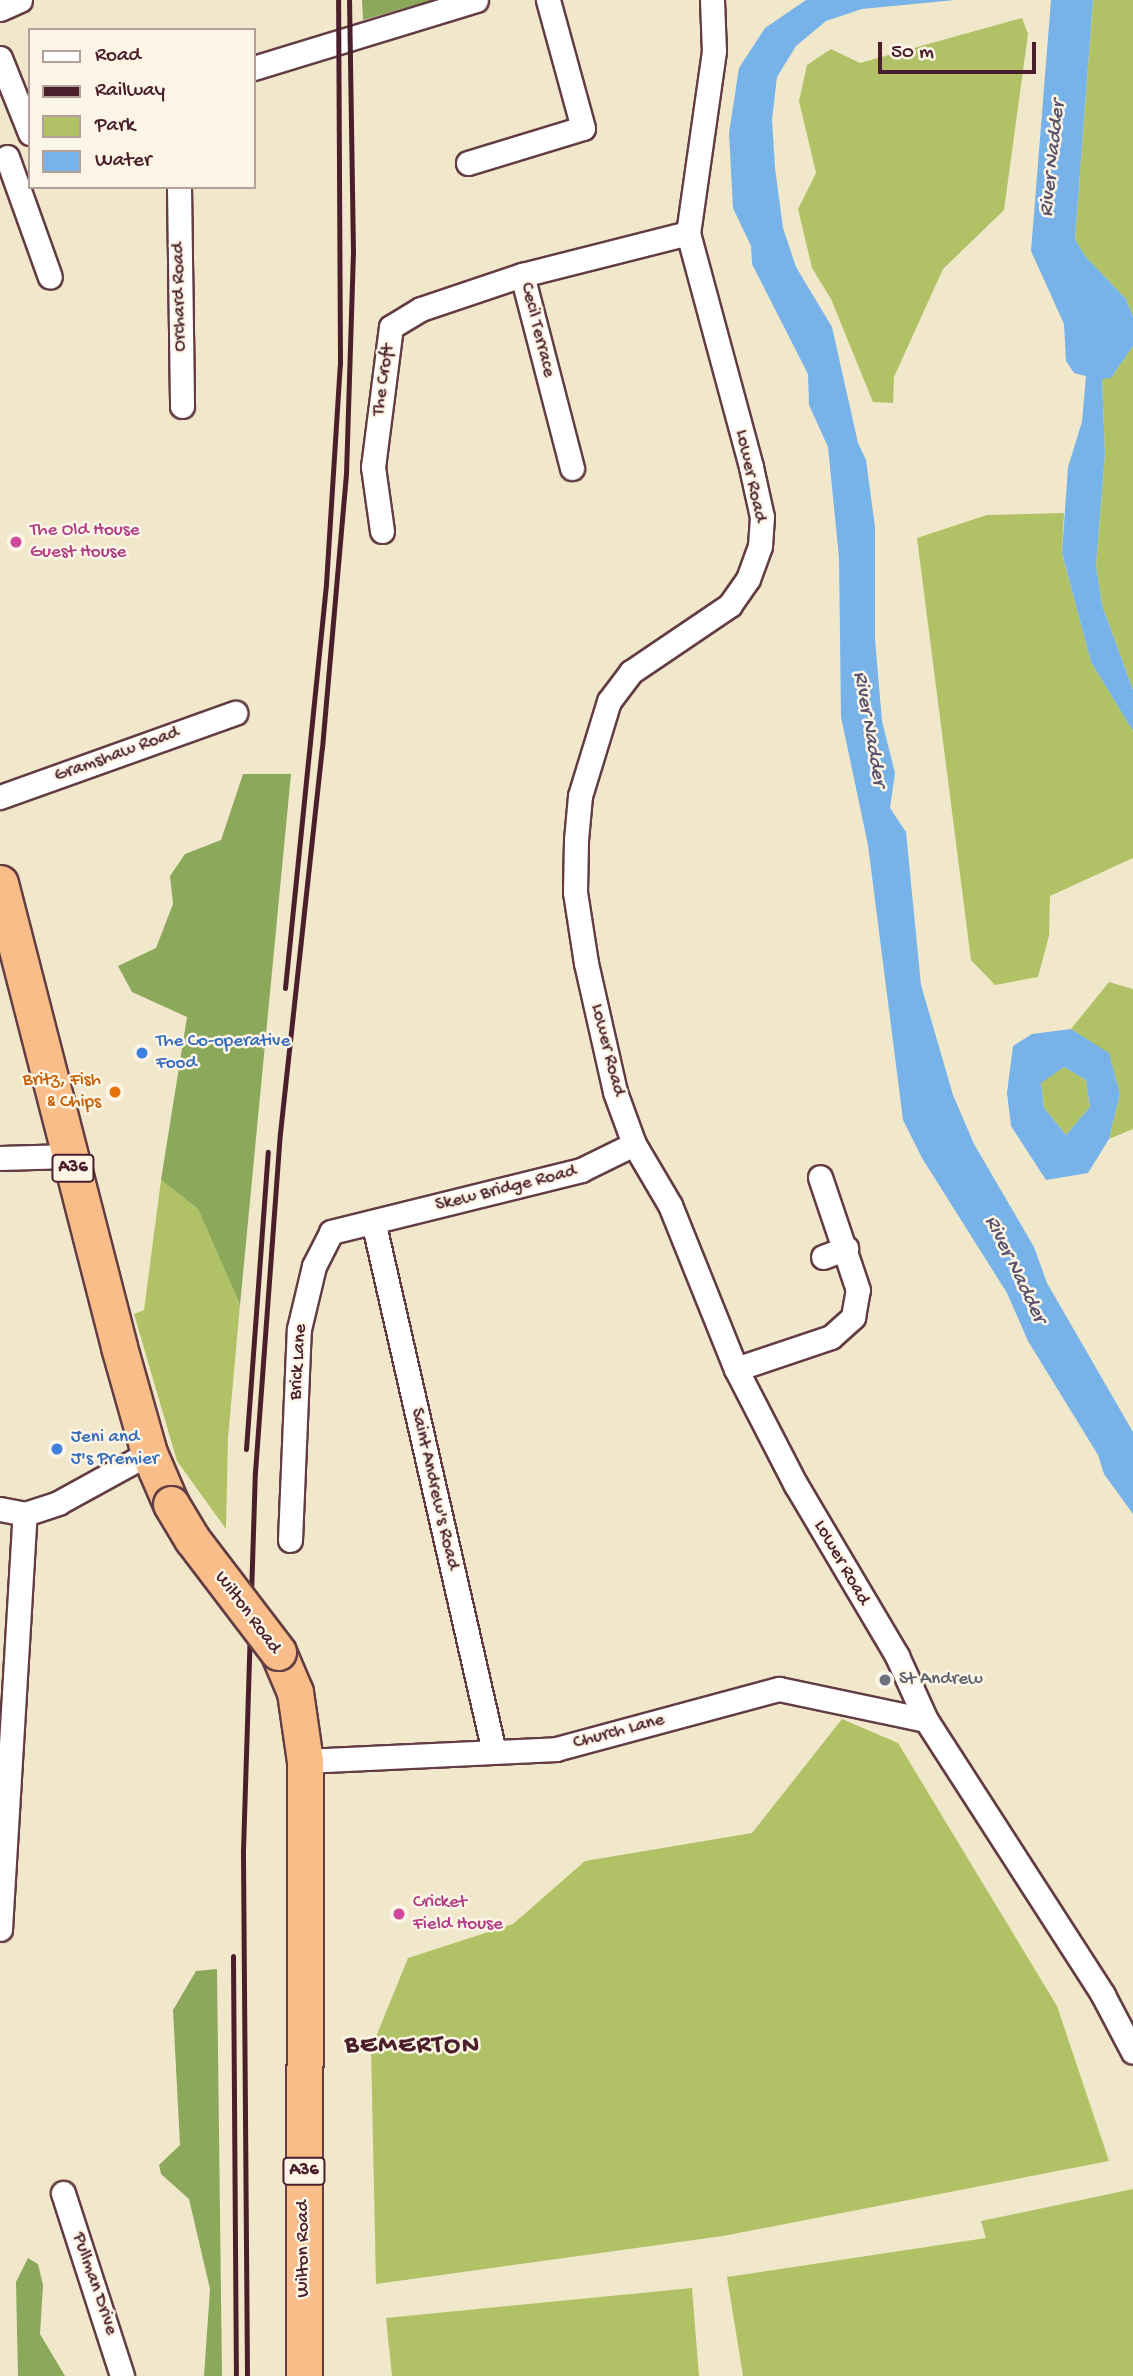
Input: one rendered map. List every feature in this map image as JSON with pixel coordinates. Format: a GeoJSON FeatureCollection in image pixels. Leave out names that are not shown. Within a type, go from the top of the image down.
{"type":"FeatureCollection","features":[{"type":"Feature","properties":{"kind":"highway","name":"Wilton Road"},"geometry":{"type":"LineString","coordinates":[[0,883],[149,1452],[171,1504],[192,1539],[278,1652],[295,1692],[305,1761],[304,2376]]}},
{"type":"Feature","properties":{"kind":"street"},"geometry":{"type":"LineString","coordinates":[[0,9],[20,0]]}},
{"type":"Feature","properties":{"kind":"street"},"geometry":{"type":"LineString","coordinates":[[256,67],[476,0]]}},
{"type":"Feature","properties":{"kind":"street"},"geometry":{"type":"LineString","coordinates":[[468,163],[583,128],[548,0]]}},
{"type":"Feature","properties":{"kind":"street","name":"Lower Road"},"geometry":{"type":"LineString","coordinates":[[712,0],[714,51],[688,233],[762,517],[760,546],[748,579],[730,605],[631,672],[609,701],[580,796],[575,892],[615,1092],[634,1144],[670,1205],[736,1369],[796,1485],[897,1656],[926,1720],[1103,1994],[1133,2052]]}},
{"type":"Feature","properties":{"kind":"street"},"geometry":{"type":"LineString","coordinates":[[0,58],[28,128]]}},
{"type":"Feature","properties":{"kind":"street"},"geometry":{"type":"LineString","coordinates":[[28,149],[4,159],[50,277]]}},
{"type":"Feature","properties":{"kind":"street","name":"Orchard Road"},"geometry":{"type":"LineString","coordinates":[[179,189],[182,406]]}},
{"type":"Feature","properties":{"kind":"street","name":"Cecil Terrace"},"geometry":{"type":"LineString","coordinates":[[572,468],[522,275],[688,233]]}},
{"type":"Feature","properties":{"kind":"street","name":"The Croft"},"geometry":{"type":"LineString","coordinates":[[382,531],[373,467],[391,327],[421,309],[522,275]]}},
{"type":"Feature","properties":{"kind":"street","name":"Gramshaw Road"},"geometry":{"type":"LineString","coordinates":[[0,797],[235,713]]}},
{"type":"Feature","properties":{"kind":"street","name":"Skew Bridge Road"},"geometry":{"type":"LineString","coordinates":[[374,1225],[469,1196],[581,1170],[634,1144]]}},
{"type":"Feature","properties":{"kind":"street"},"geometry":{"type":"LineString","coordinates":[[0,1158],[70,1156]]}},
{"type":"Feature","properties":{"kind":"street"},"geometry":{"type":"LineString","coordinates":[[736,1369],[841,1332],[853,1317],[857,1300],[846,1248],[820,1177]]}},
{"type":"Feature","properties":{"kind":"street","name":"Brick Lane"},"geometry":{"type":"LineString","coordinates":[[290,1540],[299,1329],[314,1266],[331,1232],[374,1225]]}},
{"type":"Feature","properties":{"kind":"street","name":"Saint Andrew's Road"},"geometry":{"type":"LineString","coordinates":[[374,1225],[494,1752]]}},
{"type":"Feature","properties":{"kind":"street"},"geometry":{"type":"LineString","coordinates":[[823,1257],[846,1248]]}},
{"type":"Feature","properties":{"kind":"street"},"geometry":{"type":"LineString","coordinates":[[0,1509],[25,1514],[68,1498],[149,1452]]}},
{"type":"Feature","properties":{"kind":"street"},"geometry":{"type":"LineString","coordinates":[[0,1929],[25,1514]]}},
{"type":"Feature","properties":{"kind":"street","name":"Church Lane"},"geometry":{"type":"LineString","coordinates":[[305,1761],[556,1749],[779,1689],[926,1720]]}},
{"type":"Feature","properties":{"kind":"street","name":"Pullman Drive"},"geometry":{"type":"LineString","coordinates":[[63,2193],[122,2376]]}},
{"type":"Feature","properties":{"kind":"green space"},"geometry":{"type":"Polygon","coordinates":[[[362,0],[432,0],[363,20],[362,0]]]}},
{"type":"Feature","properties":{"kind":"green space"},"geometry":{"type":"Polygon","coordinates":[[[1093,0],[1133,0],[1133,317],[1126,299],[1085,256],[1075,239],[1093,0]]]}},
{"type":"Feature","properties":{"kind":"green space"},"geometry":{"type":"Polygon","coordinates":[[[1022,18],[1028,34],[1004,210],[943,269],[894,377],[893,403],[873,402],[831,299],[812,268],[798,209],[816,173],[799,101],[807,65],[831,49],[860,63],[1022,18]]]}},
{"type":"Feature","properties":{"kind":"green space"},"geometry":{"type":"Polygon","coordinates":[[[1133,346],[1133,690],[1102,605],[1096,565],[1105,454],[1102,378],[1111,378],[1133,346]]]}},
{"type":"Feature","properties":{"kind":"green space"},"geometry":{"type":"Polygon","coordinates":[[[1064,513],[1062,553],[1091,662],[1133,731],[1133,858],[1050,896],[1049,936],[1038,977],[995,985],[971,960],[917,538],[987,515],[1064,513]]]}},
{"type":"Feature","properties":{"kind":"green space"},"geometry":{"type":"Polygon","coordinates":[[[243,774],[291,774],[240,1305],[198,1209],[161,1180],[187,1017],[132,992],[118,966],[156,948],[173,904],[170,876],[185,854],[221,840],[243,774]]]}},
{"type":"Feature","properties":{"kind":"green space"},"geometry":{"type":"Polygon","coordinates":[[[1109,982],[1133,989],[1133,1129],[1109,1139],[1120,1094],[1109,1054],[1071,1029],[1109,982]]]}},
{"type":"Feature","properties":{"kind":"green space"},"geometry":{"type":"Polygon","coordinates":[[[1064,1067],[1086,1080],[1090,1107],[1066,1135],[1044,1108],[1041,1082],[1064,1067]]]}},
{"type":"Feature","properties":{"kind":"green space"},"geometry":{"type":"Polygon","coordinates":[[[161,1180],[198,1209],[240,1305],[228,1438],[226,1529],[177,1461],[134,1314],[144,1310],[161,1180]]]}},
{"type":"Feature","properties":{"kind":"green space"},"geometry":{"type":"Polygon","coordinates":[[[842,1719],[898,1743],[1057,2006],[1109,2161],[723,2236],[376,2284],[371,2049],[408,1958],[513,1924],[585,1861],[752,1833],[842,1719]]]}},
{"type":"Feature","properties":{"kind":"green space"},"geometry":{"type":"Polygon","coordinates":[[[217,1969],[222,2376],[204,2376],[210,2289],[189,2199],[161,2174],[159,2165],[180,2145],[173,2010],[196,1971],[217,1969]]]}},
{"type":"Feature","properties":{"kind":"green space"},"geometry":{"type":"Polygon","coordinates":[[[1133,2189],[1133,2376],[743,2376],[727,2277],[986,2238],[981,2221],[1133,2189]]]}},
{"type":"Feature","properties":{"kind":"green space"},"geometry":{"type":"Polygon","coordinates":[[[28,2258],[38,2264],[43,2285],[40,2334],[65,2376],[18,2376],[16,2282],[28,2258]]]}},
{"type":"Feature","properties":{"kind":"green space"},"geometry":{"type":"Polygon","coordinates":[[[692,2288],[699,2376],[392,2376],[386,2318],[692,2288]]]}},
{"type":"Feature","properties":{"kind":"water","name":"River Nadder"},"geometry":{"type":"Polygon","coordinates":[[[806,0],[955,0],[862,9],[826,21],[796,46],[777,77],[772,120],[775,168],[783,228],[796,267],[832,327],[858,443],[866,460],[875,527],[875,639],[882,721],[895,773],[890,808],[906,832],[921,985],[953,1095],[974,1144],[1034,1247],[1047,1283],[1133,1432],[1133,1514],[1104,1474],[1098,1455],[1028,1341],[1007,1293],[922,1158],[903,1120],[868,845],[841,717],[839,558],[828,447],[809,405],[808,374],[752,264],[751,246],[733,208],[729,133],[739,68],[765,28],[806,0]]]}},
{"type":"Feature","properties":{"kind":"water","name":"River Nadder"},"geometry":{"type":"Polygon","coordinates":[[[1051,0],[1093,0],[1075,239],[1085,256],[1126,299],[1133,317],[1133,346],[1111,378],[1102,379],[1105,454],[1096,565],[1102,605],[1133,690],[1133,731],[1091,662],[1062,553],[1068,467],[1082,422],[1086,376],[1074,373],[1066,361],[1064,324],[1031,251],[1051,0]]]}},
{"type":"Feature","properties":{"kind":"water"},"geometry":{"type":"Polygon","coordinates":[[[1071,1029],[1109,1053],[1120,1094],[1109,1139],[1088,1173],[1046,1180],[1011,1126],[1007,1093],[1013,1046],[1032,1034],[1071,1029]],[[1064,1067],[1041,1083],[1044,1108],[1066,1135],[1090,1107],[1086,1080],[1064,1067]]]}},
{"type":"Feature","properties":{"kind":"railway"},"geometry":{"type":"LineString","coordinates":[[285,988],[326,584],[340,364],[338,0]]}},
{"type":"Feature","properties":{"kind":"railway"},"geometry":{"type":"LineString","coordinates":[[247,2376],[243,1850],[255,1472],[280,1133],[322,748],[346,474],[353,252],[349,0]]}},
{"type":"Feature","properties":{"kind":"railway"},"geometry":{"type":"LineString","coordinates":[[246,1449],[268,1152]]}},
{"type":"Feature","properties":{"kind":"railway"},"geometry":{"type":"LineString","coordinates":[[233,1956],[236,2376]]}},
{"type":"Feature","properties":{"kind":"place","name":"The Old House Guest House"},"geometry":{"type":"Point","coordinates":[16,542]}},
{"type":"Feature","properties":{"kind":"place","name":"The Co-operative Food"},"geometry":{"type":"Point","coordinates":[142,1053]}},
{"type":"Feature","properties":{"kind":"place","name":"Britz, Fish & Chips"},"geometry":{"type":"Point","coordinates":[115,1092]}},
{"type":"Feature","properties":{"kind":"place","name":"Jeni and J's Premier"},"geometry":{"type":"Point","coordinates":[57,1449]}},
{"type":"Feature","properties":{"kind":"place","name":"St Andrew"},"geometry":{"type":"Point","coordinates":[885,1680]}},
{"type":"Feature","properties":{"kind":"place","name":"Cricket Field House"},"geometry":{"type":"Point","coordinates":[399,1914]}},
{"type":"Feature","properties":{"kind":"district","name":"BEMERTON"},"geometry":{"type":"Point","coordinates":[413,2047]}}]}
